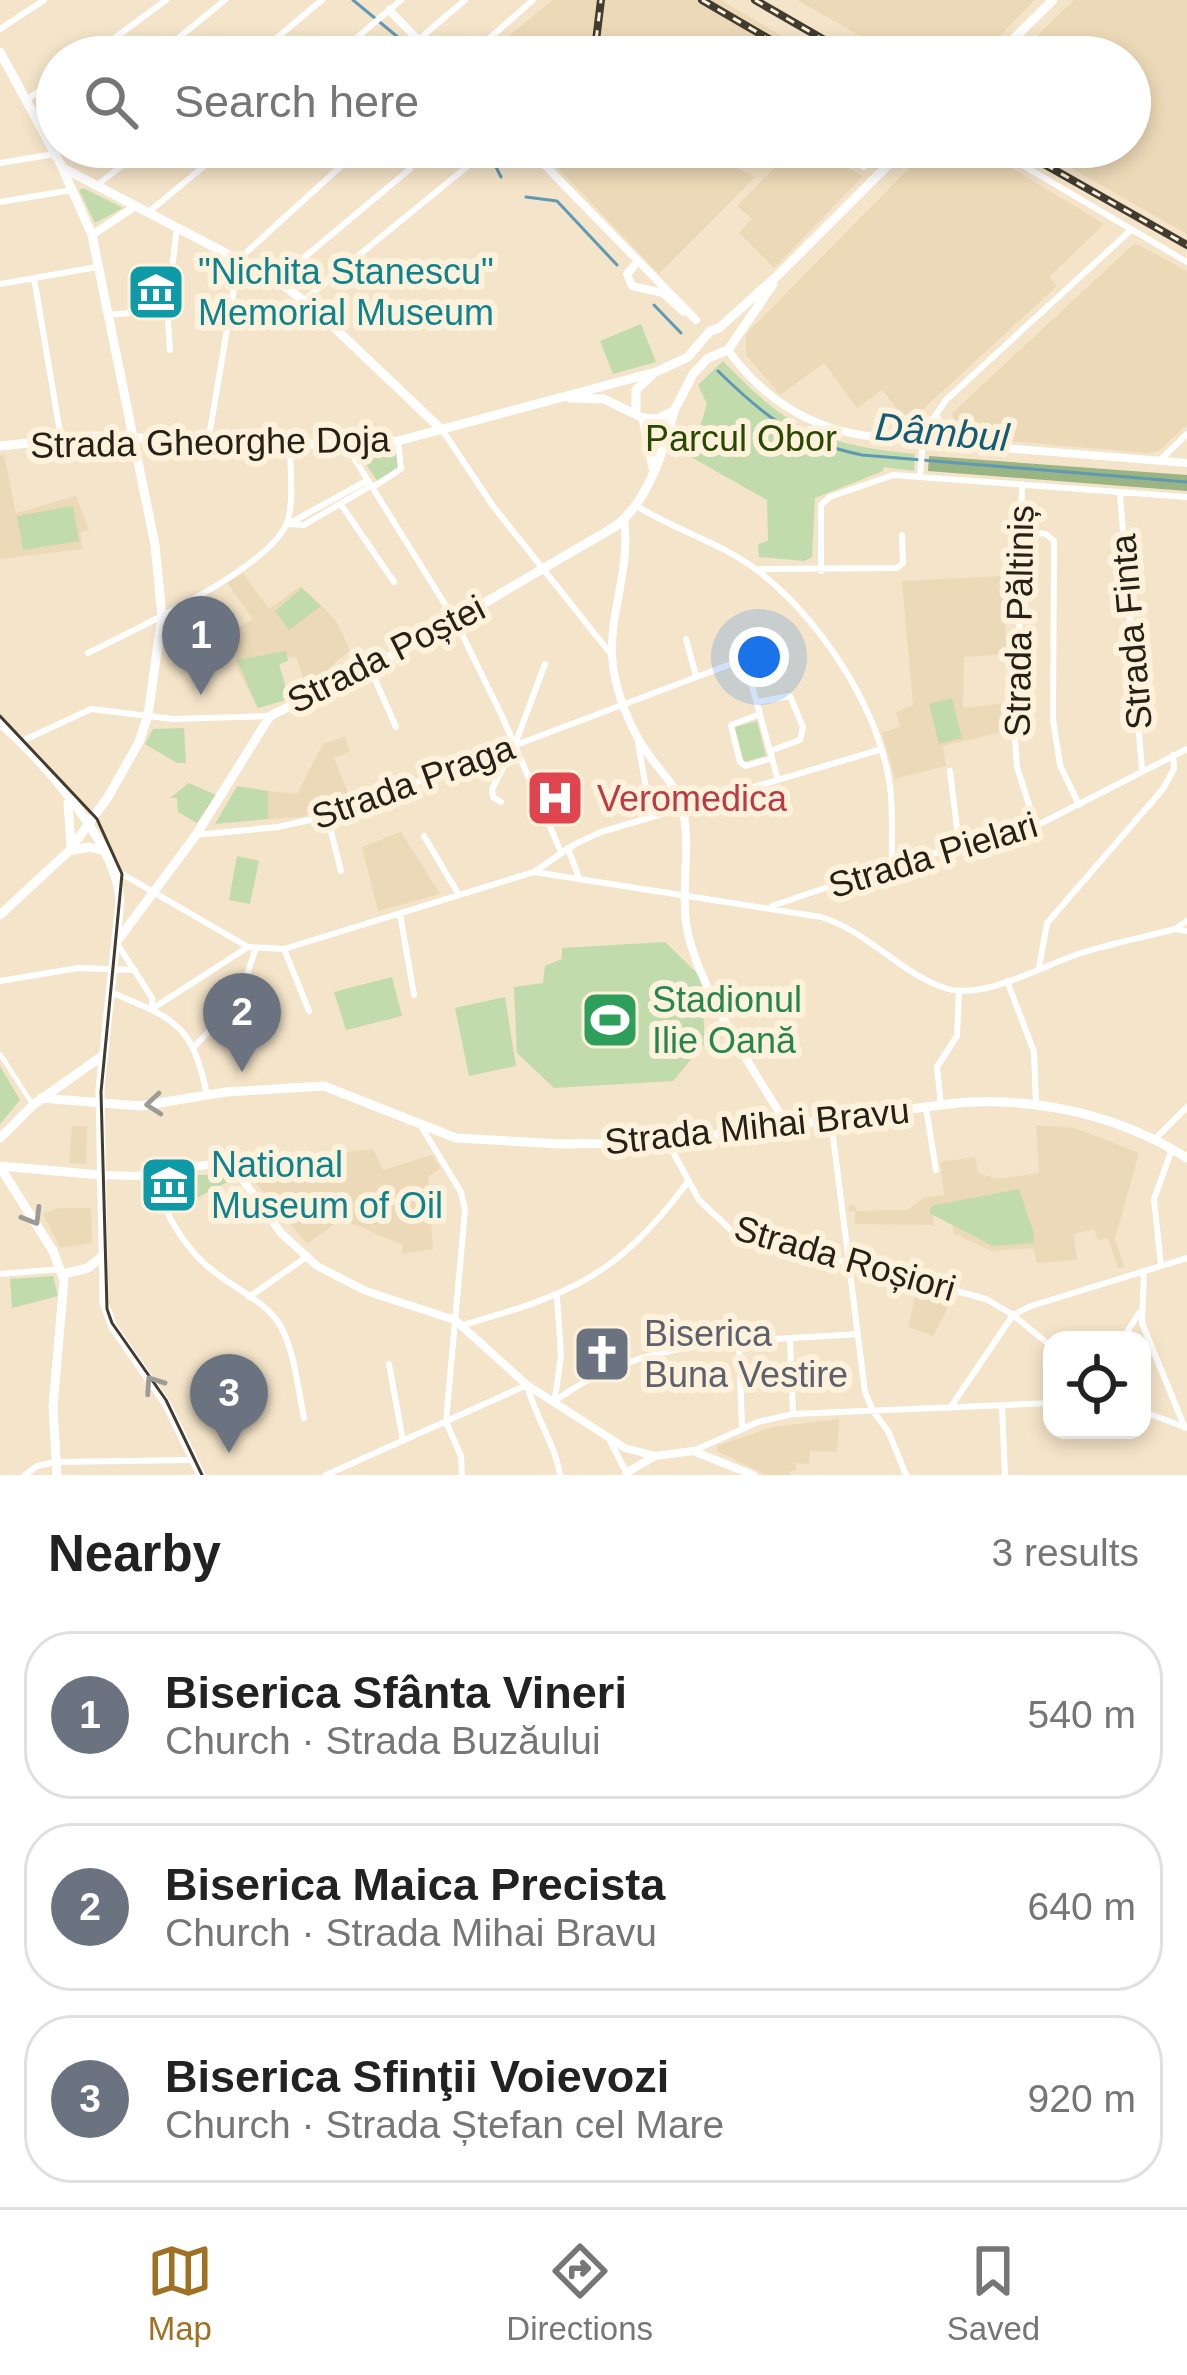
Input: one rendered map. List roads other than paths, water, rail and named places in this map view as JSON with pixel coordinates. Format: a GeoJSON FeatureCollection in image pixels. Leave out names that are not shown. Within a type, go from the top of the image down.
{"type":"FeatureCollection","features":[{"type":"Feature","properties":{"kind":"main road"},"geometry":{"type":"LineString","coordinates":[[1016,36],[1053,0]]}},
{"type":"Feature","properties":{"kind":"main road"},"geometry":{"type":"LineString","coordinates":[[0,52],[6,75],[36,114]]}},
{"type":"Feature","properties":{"kind":"main road"},"geometry":{"type":"LineString","coordinates":[[0,915],[69,851],[130,757],[148,715],[162,616],[155,545],[92,235],[62,168]]}},
{"type":"Feature","properties":{"kind":"main road"},"geometry":{"type":"LineString","coordinates":[[66,168],[278,280],[443,430]]}},
{"type":"Feature","properties":{"kind":"main road"},"geometry":{"type":"LineString","coordinates":[[778,276],[885,168]]}},
{"type":"Feature","properties":{"kind":"main road","name":"Strada Gheorghe Doja"},"geometry":{"type":"LineString","coordinates":[[0,446],[61,438],[130,437],[352,446],[398,441],[656,372],[688,357],[778,276]]}},
{"type":"Feature","properties":{"kind":"main road","name":"Strada Poștei"},"geometry":{"type":"LineString","coordinates":[[116,942],[196,836],[269,716],[456,622],[624,520],[661,456],[682,390],[700,365],[730,345],[778,276]]}},
{"type":"Feature","properties":{"kind":"main road"},"geometry":{"type":"LineString","coordinates":[[714,329],[730,345]]}},
{"type":"Feature","properties":{"kind":"main road","name":"Strada Gheorghe Doja"},"geometry":{"type":"LineString","coordinates":[[640,416],[636,390],[656,372]]}},
{"type":"Feature","properties":{"kind":"main road","name":"Strada Gheorghe Doja"},"geometry":{"type":"LineString","coordinates":[[559,398],[604,400],[640,416]]}},
{"type":"Feature","properties":{"kind":"main road"},"geometry":{"type":"LineString","coordinates":[[653,468],[640,416],[657,419],[674,411]]}},
{"type":"Feature","properties":{"kind":"main road"},"geometry":{"type":"LineString","coordinates":[[0,723],[90,824],[117,871],[120,901],[100,1105],[106,1313],[167,1405],[201,1475]]}},
{"type":"Feature","properties":{"kind":"main road"},"geometry":{"type":"LineString","coordinates":[[67,798],[72,822],[69,851]]}},
{"type":"Feature","properties":{"kind":"main road"},"geometry":{"type":"LineString","coordinates":[[69,851],[89,847],[108,852]]}},
{"type":"Feature","properties":{"kind":"main road"},"geometry":{"type":"LineString","coordinates":[[0,1138],[37,1101],[102,1056]]}},
{"type":"Feature","properties":{"kind":"main road","name":"Strada Mihai Bravu"},"geometry":{"type":"LineString","coordinates":[[37,1101],[156,1105],[207,1095],[324,1086],[456,1138],[501,1143],[667,1141],[988,1101],[1036,1104],[1095,1117],[1155,1139],[1187,1159]]}},
{"type":"Feature","properties":{"kind":"main road"},"geometry":{"type":"LineString","coordinates":[[0,1167],[100,1175]]}},
{"type":"Feature","properties":{"kind":"main road"},"geometry":{"type":"LineString","coordinates":[[0,1167],[62,1274],[53,1407],[57,1475]]}},
{"type":"Feature","properties":{"kind":"main road"},"geometry":{"type":"LineString","coordinates":[[62,1274],[88,1268],[101,1257]]}},
{"type":"Feature","properties":{"kind":"street"},"geometry":{"type":"LineString","coordinates":[[0,29],[44,0]]}},
{"type":"Feature","properties":{"kind":"street"},"geometry":{"type":"LineString","coordinates":[[117,36],[166,0]]}},
{"type":"Feature","properties":{"kind":"street"},"geometry":{"type":"LineString","coordinates":[[181,36],[225,0]]}},
{"type":"Feature","properties":{"kind":"street"},"geometry":{"type":"LineString","coordinates":[[279,36],[322,0]]}},
{"type":"Feature","properties":{"kind":"street"},"geometry":{"type":"LineString","coordinates":[[359,36],[401,0]]}},
{"type":"Feature","properties":{"kind":"street"},"geometry":{"type":"LineString","coordinates":[[423,36],[465,0]]}},
{"type":"Feature","properties":{"kind":"street"},"geometry":{"type":"LineString","coordinates":[[491,36],[533,0]]}},
{"type":"Feature","properties":{"kind":"street"},"geometry":{"type":"LineString","coordinates":[[386,13],[413,36]]}},
{"type":"Feature","properties":{"kind":"street"},"geometry":{"type":"LineString","coordinates":[[26,100],[36,94]]}},
{"type":"Feature","properties":{"kind":"street"},"geometry":{"type":"LineString","coordinates":[[0,163],[36,157]]}},
{"type":"Feature","properties":{"kind":"street"},"geometry":{"type":"LineString","coordinates":[[95,187],[119,168]]}},
{"type":"Feature","properties":{"kind":"street"},"geometry":{"type":"LineString","coordinates":[[147,214],[202,168]]}},
{"type":"Feature","properties":{"kind":"street"},"geometry":{"type":"LineString","coordinates":[[208,442],[239,259],[339,168]]}},
{"type":"Feature","properties":{"kind":"street"},"geometry":{"type":"LineString","coordinates":[[304,300],[466,168]]}},
{"type":"Feature","properties":{"kind":"street"},"geometry":{"type":"LineString","coordinates":[[548,168],[631,253],[650,282],[644,288]]}},
{"type":"Feature","properties":{"kind":"street"},"geometry":{"type":"LineString","coordinates":[[1027,168],[1187,262]]}},
{"type":"Feature","properties":{"kind":"street"},"geometry":{"type":"LineString","coordinates":[[278,280],[410,169]]}},
{"type":"Feature","properties":{"kind":"street"},"geometry":{"type":"LineString","coordinates":[[0,202],[72,190]]}},
{"type":"Feature","properties":{"kind":"street"},"geometry":{"type":"LineString","coordinates":[[92,235],[134,208]]}},
{"type":"Feature","properties":{"kind":"street"},"geometry":{"type":"LineString","coordinates":[[170,350],[167,310],[177,228]]}},
{"type":"Feature","properties":{"kind":"street"},"geometry":{"type":"LineString","coordinates":[[920,474],[922,440],[946,400],[1132,230]]}},
{"type":"Feature","properties":{"kind":"street"},"geometry":{"type":"LineString","coordinates":[[0,284],[99,267]]}},
{"type":"Feature","properties":{"kind":"street"},"geometry":{"type":"LineString","coordinates":[[642,268],[627,274],[634,288],[663,292],[714,329]]}},
{"type":"Feature","properties":{"kind":"street"},"geometry":{"type":"LineString","coordinates":[[642,268],[696,320]]}},
{"type":"Feature","properties":{"kind":"street"},"geometry":{"type":"LineString","coordinates":[[34,278],[61,438]]}},
{"type":"Feature","properties":{"kind":"street"},"geometry":{"type":"LineString","coordinates":[[107,315],[167,310]]}},
{"type":"Feature","properties":{"kind":"street"},"geometry":{"type":"LineString","coordinates":[[730,345],[762,389],[804,419],[857,437],[922,440],[931,446],[945,434],[946,400]]}},
{"type":"Feature","properties":{"kind":"street"},"geometry":{"type":"LineString","coordinates":[[933,419],[957,446],[1187,463]]}},
{"type":"Feature","properties":{"kind":"street"},"geometry":{"type":"LineString","coordinates":[[443,430],[493,506],[612,656]]}},
{"type":"Feature","properties":{"kind":"street"},"geometry":{"type":"LineString","coordinates":[[1159,461],[1187,434]]}},
{"type":"Feature","properties":{"kind":"street"},"geometry":{"type":"LineString","coordinates":[[88,652],[162,616],[241,569],[287,524],[401,469],[398,441]]}},
{"type":"Feature","properties":{"kind":"street"},"geometry":{"type":"LineString","coordinates":[[287,524],[290,445]]}},
{"type":"Feature","properties":{"kind":"street"},"geometry":{"type":"LineString","coordinates":[[352,446],[354,458],[456,622],[579,879]]}},
{"type":"Feature","properties":{"kind":"street"},"geometry":{"type":"LineString","coordinates":[[821,571],[819,510],[824,502],[884,476],[920,474],[1187,497]]}},
{"type":"Feature","properties":{"kind":"street"},"geometry":{"type":"LineString","coordinates":[[287,524],[304,525],[371,484]]}},
{"type":"Feature","properties":{"kind":"street","name":"Strada Păltiniș"},"geometry":{"type":"LineString","coordinates":[[1022,484],[1019,650],[1011,682],[1018,767],[1036,827]]}},
{"type":"Feature","properties":{"kind":"street","name":"Strada Finta"},"geometry":{"type":"LineString","coordinates":[[1120,493],[1142,771]]}},
{"type":"Feature","properties":{"kind":"street"},"geometry":{"type":"LineString","coordinates":[[341,504],[394,582]]}},
{"type":"Feature","properties":{"kind":"street"},"geometry":{"type":"LineString","coordinates":[[635,506],[756,569],[826,641],[861,701],[880,750],[890,793],[892,864]]}},
{"type":"Feature","properties":{"kind":"street"},"geometry":{"type":"LineString","coordinates":[[624,520],[623,581],[612,656],[637,738],[651,816]]}},
{"type":"Feature","properties":{"kind":"street"},"geometry":{"type":"LineString","coordinates":[[1020,531],[1046,534],[1054,542],[1053,719],[1060,765],[1079,805]]}},
{"type":"Feature","properties":{"kind":"street"},"geometry":{"type":"LineString","coordinates":[[756,569],[897,568],[903,562],[902,535]]}},
{"type":"Feature","properties":{"kind":"street"},"geometry":{"type":"LineString","coordinates":[[686,639],[696,676]]}},
{"type":"Feature","properties":{"kind":"street","name":"Strada Praga"},"geometry":{"type":"LineString","coordinates":[[196,836],[278,827],[327,815],[743,662],[757,702]]}},
{"type":"Feature","properties":{"kind":"street"},"geometry":{"type":"LineString","coordinates":[[500,802],[492,789],[514,747],[545,664]]}},
{"type":"Feature","properties":{"kind":"street"},"geometry":{"type":"LineString","coordinates":[[369,666],[396,727]]}},
{"type":"Feature","properties":{"kind":"street"},"geometry":{"type":"LineString","coordinates":[[760,715],[731,724],[740,762],[746,766],[771,755],[800,740],[803,727],[790,696],[757,702],[760,715],[771,755],[778,780]]}},
{"type":"Feature","properties":{"kind":"street"},"geometry":{"type":"LineString","coordinates":[[20,742],[82,711],[104,709],[183,719],[269,716]]}},
{"type":"Feature","properties":{"kind":"street"},"geometry":{"type":"LineString","coordinates":[[637,738],[674,787],[682,806],[688,934],[739,1048],[788,1126]]}},
{"type":"Feature","properties":{"kind":"street","name":"Strada Pielari"},"geometry":{"type":"LineString","coordinates":[[534,872],[769,907],[892,864],[996,841],[1036,827],[1187,749]]}},
{"type":"Feature","properties":{"kind":"street"},"geometry":{"type":"LineString","coordinates":[[117,871],[251,948],[284,950],[534,872],[592,835],[880,750]]}},
{"type":"Feature","properties":{"kind":"street"},"geometry":{"type":"LineString","coordinates":[[1039,968],[1047,923],[1163,789],[1174,769],[1173,755]]}},
{"type":"Feature","properties":{"kind":"street"},"geometry":{"type":"LineString","coordinates":[[950,771],[959,847]]}},
{"type":"Feature","properties":{"kind":"street"},"geometry":{"type":"LineString","coordinates":[[327,815],[340,871]]}},
{"type":"Feature","properties":{"kind":"street"},"geometry":{"type":"LineString","coordinates":[[424,836],[459,895]]}},
{"type":"Feature","properties":{"kind":"street","name":"Strada Pielari"},"geometry":{"type":"LineString","coordinates":[[806,895],[808,914]]}},
{"type":"Feature","properties":{"kind":"street"},"geometry":{"type":"LineString","coordinates":[[769,907],[848,927],[923,978],[959,992],[1174,929],[1187,921]]}},
{"type":"Feature","properties":{"kind":"street"},"geometry":{"type":"LineString","coordinates":[[400,914],[414,995]]}},
{"type":"Feature","properties":{"kind":"street"},"geometry":{"type":"LineString","coordinates":[[1174,929],[1187,932]]}},
{"type":"Feature","properties":{"kind":"street"},"geometry":{"type":"LineString","coordinates":[[116,942],[152,998],[152,1010]]}},
{"type":"Feature","properties":{"kind":"street"},"geometry":{"type":"LineString","coordinates":[[152,1010],[251,948]]}},
{"type":"Feature","properties":{"kind":"street"},"geometry":{"type":"LineString","coordinates":[[195,1046],[240,998],[251,948]]}},
{"type":"Feature","properties":{"kind":"street"},"geometry":{"type":"LineString","coordinates":[[284,950],[309,1011]]}},
{"type":"Feature","properties":{"kind":"street"},"geometry":{"type":"LineString","coordinates":[[0,981],[78,968],[135,970]]}},
{"type":"Feature","properties":{"kind":"street"},"geometry":{"type":"LineString","coordinates":[[1007,981],[1034,1052],[1036,1104]]}},
{"type":"Feature","properties":{"kind":"street"},"geometry":{"type":"LineString","coordinates":[[109,991],[152,1010],[195,1046],[207,1095]]}},
{"type":"Feature","properties":{"kind":"street"},"geometry":{"type":"LineString","coordinates":[[941,1105],[937,1067],[957,1036],[959,992]]}},
{"type":"Feature","properties":{"kind":"street"},"geometry":{"type":"LineString","coordinates":[[0,1054],[37,1101]]}},
{"type":"Feature","properties":{"kind":"street"},"geometry":{"type":"LineString","coordinates":[[926,1107],[936,1170]]}},
{"type":"Feature","properties":{"kind":"street"},"geometry":{"type":"LineString","coordinates":[[1155,1139],[1187,1107]]}},
{"type":"Feature","properties":{"kind":"street"},"geometry":{"type":"LineString","coordinates":[[831,1120],[865,1392],[889,1431],[906,1475]]}},
{"type":"Feature","properties":{"kind":"street"},"geometry":{"type":"LineString","coordinates":[[421,1126],[464,1201],[459,1323],[446,1422],[462,1475]]}},
{"type":"Feature","properties":{"kind":"street","name":"Strada Roșiori"},"geometry":{"type":"LineString","coordinates":[[667,1141],[687,1183],[709,1213],[733,1232],[958,1290],[1013,1315],[1043,1340]]}},
{"type":"Feature","properties":{"kind":"street"},"geometry":{"type":"LineString","coordinates":[[1161,1266],[1154,1199],[1172,1149]]}},
{"type":"Feature","properties":{"kind":"street"},"geometry":{"type":"LineString","coordinates":[[100,1175],[151,1174],[225,1162],[305,1258],[366,1292],[459,1323],[527,1385],[609,1439],[655,1456]]}},
{"type":"Feature","properties":{"kind":"street"},"geometry":{"type":"LineString","coordinates":[[151,1174],[185,1244],[282,1328],[304,1418]]}},
{"type":"Feature","properties":{"kind":"street"},"geometry":{"type":"LineString","coordinates":[[459,1323],[556,1297],[619,1260],[687,1183]]}},
{"type":"Feature","properties":{"kind":"street"},"geometry":{"type":"LineString","coordinates":[[250,1297],[305,1258]]}},
{"type":"Feature","properties":{"kind":"street"},"geometry":{"type":"LineString","coordinates":[[950,1408],[1013,1315],[1187,1258]]}},
{"type":"Feature","properties":{"kind":"street"},"geometry":{"type":"LineString","coordinates":[[1144,1271],[1144,1330],[1186,1429]]}},
{"type":"Feature","properties":{"kind":"street"},"geometry":{"type":"LineString","coordinates":[[0,1274],[62,1274]]}},
{"type":"Feature","properties":{"kind":"street"},"geometry":{"type":"LineString","coordinates":[[554,1402],[561,1355],[556,1297]]}},
{"type":"Feature","properties":{"kind":"street"},"geometry":{"type":"LineString","coordinates":[[1128,1331],[1141,1310]]}},
{"type":"Feature","properties":{"kind":"street"},"geometry":{"type":"LineString","coordinates":[[554,1402],[576,1386],[651,1352],[856,1334]]}},
{"type":"Feature","properties":{"kind":"street"},"geometry":{"type":"LineString","coordinates":[[790,1340],[793,1414]]}},
{"type":"Feature","properties":{"kind":"street"},"geometry":{"type":"LineString","coordinates":[[739,1342],[742,1428]]}},
{"type":"Feature","properties":{"kind":"street"},"geometry":{"type":"LineString","coordinates":[[389,1364],[404,1441]]}},
{"type":"Feature","properties":{"kind":"street"},"geometry":{"type":"LineString","coordinates":[[326,1475],[527,1385]]}},
{"type":"Feature","properties":{"kind":"street"},"geometry":{"type":"LineString","coordinates":[[527,1385],[560,1475]]}},
{"type":"Feature","properties":{"kind":"street"},"geometry":{"type":"LineString","coordinates":[[609,1439],[627,1474],[655,1456],[693,1451],[742,1428],[793,1414],[1043,1404]]}},
{"type":"Feature","properties":{"kind":"street"},"geometry":{"type":"LineString","coordinates":[[1002,1406],[1005,1475]]}},
{"type":"Feature","properties":{"kind":"street"},"geometry":{"type":"LineString","coordinates":[[1151,1415],[1186,1429]]}},
{"type":"Feature","properties":{"kind":"street"},"geometry":{"type":"LineString","coordinates":[[693,1451],[753,1475]]}},
{"type":"Feature","properties":{"kind":"street"},"geometry":{"type":"LineString","coordinates":[[25,1475],[37,1466],[56,1462],[193,1460]]}},
{"type":"Feature","properties":{"kind":"street"},"geometry":{"type":"LineString","coordinates":[[351,1464],[352,1475]]}},
{"type":"Feature","properties":{"kind":"waterway","name":"Dâmbul"},"geometry":{"type":"LineString","coordinates":[[353,0],[397,36]]}},
{"type":"Feature","properties":{"kind":"waterway","name":"Dâmbul"},"geometry":{"type":"LineString","coordinates":[[496,168],[501,177]]}},
{"type":"Feature","properties":{"kind":"waterway","name":"Dâmbul"},"geometry":{"type":"LineString","coordinates":[[526,197],[557,201],[617,265]]}},
{"type":"Feature","properties":{"kind":"waterway","name":"Dâmbul"},"geometry":{"type":"LineString","coordinates":[[654,305],[681,333]]}},
{"type":"Feature","properties":{"kind":"waterway","name":"Dâmbul"},"geometry":{"type":"LineString","coordinates":[[718,371],[751,402],[800,435],[862,455],[1187,482]]}},
{"type":"Feature","properties":{"kind":"tram line"},"geometry":{"type":"LineString","coordinates":[[0,716],[97,819],[122,874],[101,1092],[107,1309],[166,1400],[202,1475]]}},
{"type":"Feature","properties":{"kind":"railway"},"geometry":{"type":"LineString","coordinates":[[597,36],[601,0]]}},
{"type":"Feature","properties":{"kind":"railway"},"geometry":{"type":"LineString","coordinates":[[702,0],[764,36]]}},
{"type":"Feature","properties":{"kind":"railway"},"geometry":{"type":"LineString","coordinates":[[755,0],[818,36]]}},
{"type":"Feature","properties":{"kind":"railway"},"geometry":{"type":"LineString","coordinates":[[1051,168],[1187,245]]}},
{"type":"Feature","properties":{"kind":"place","name":"\"Nichita Stanescu\" Memorial Museum"},"geometry":{"type":"Point","coordinates":[156,292]}},
{"type":"Feature","properties":{"kind":"place","name":"Biserica Sfânta Vineri"},"geometry":{"type":"Point","coordinates":[201,695]}},
{"type":"Feature","properties":{"kind":"place","name":"Veromedica"},"geometry":{"type":"Point","coordinates":[555,798]}},
{"type":"Feature","properties":{"kind":"place","name":"Stadionul Ilie Oană"},"geometry":{"type":"Point","coordinates":[610,1020]}},
{"type":"Feature","properties":{"kind":"place","name":"Biserica Maica Precista"},"geometry":{"type":"Point","coordinates":[242,1072]}},
{"type":"Feature","properties":{"kind":"place","name":"National Museum of Oil"},"geometry":{"type":"Point","coordinates":[169,1185]}},
{"type":"Feature","properties":{"kind":"place","name":"Biserica Buna Vestire"},"geometry":{"type":"Point","coordinates":[602,1354]}},
{"type":"Feature","properties":{"kind":"place","name":"Biserica Sfinţii Voievozi"},"geometry":{"type":"Point","coordinates":[229,1453]}},
{"type":"Feature","properties":{"kind":"park label","name":"Parcul Obor"},"geometry":{"type":"Point","coordinates":[741,438]}}]}
